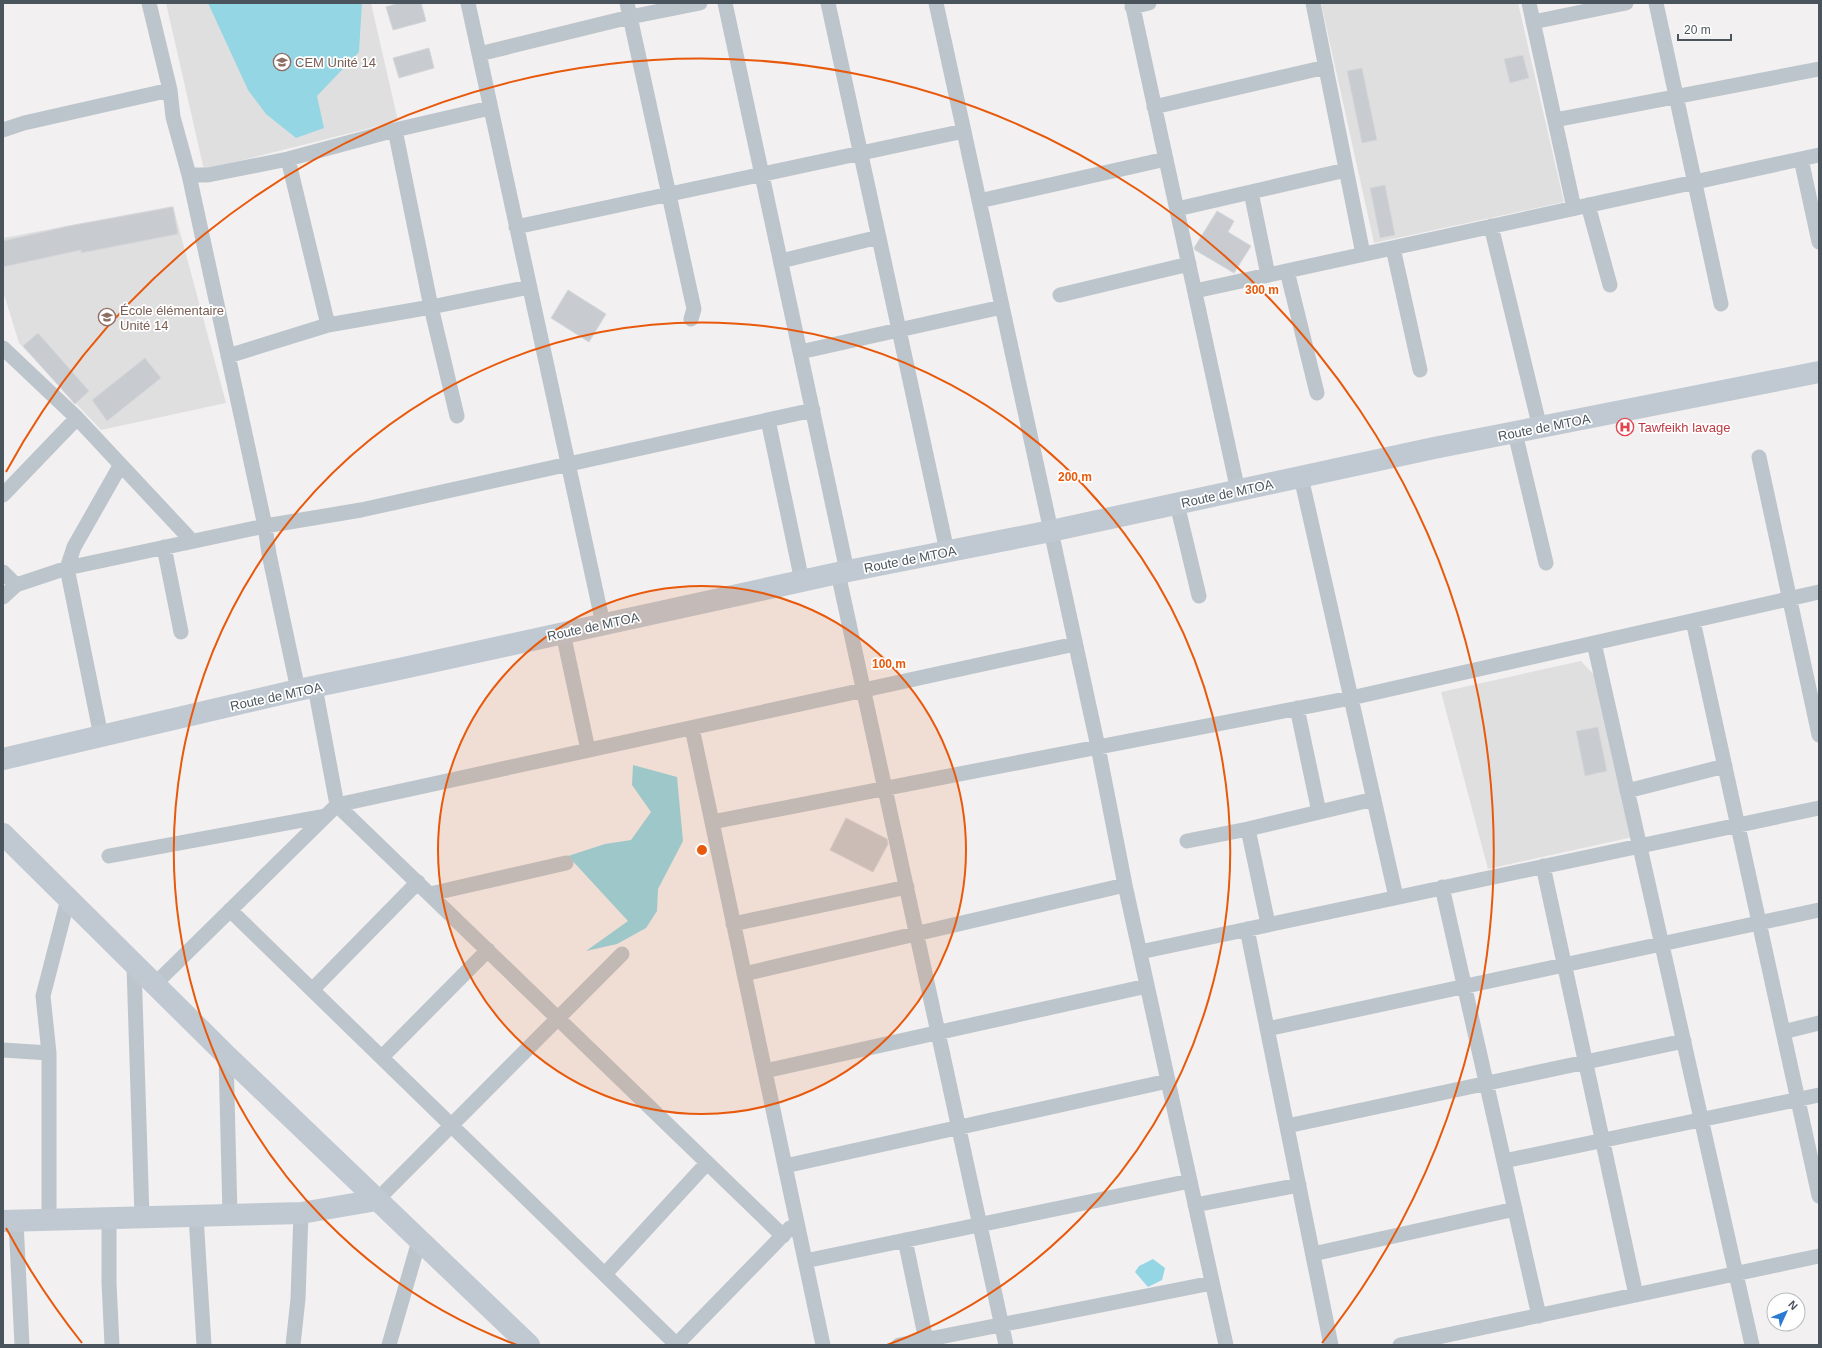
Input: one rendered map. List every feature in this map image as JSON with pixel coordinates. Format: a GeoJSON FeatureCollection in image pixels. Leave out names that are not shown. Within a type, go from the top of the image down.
{"type":"FeatureCollection","features":[{"type":"Feature","properties":{"kind":"street"},"geometry":{"type":"LineString","coordinates":[[149,3],[170,90],[173,117],[189,175],[265,526],[269,554],[337,805],[783,1236]]}},
{"type":"Feature","properties":{"kind":"street"},"geometry":{"type":"LineString","coordinates":[[468,3],[603,624]]}},
{"type":"Feature","properties":{"kind":"street"},"geometry":{"type":"LineString","coordinates":[[479,54],[628,10],[700,3]]}},
{"type":"Feature","properties":{"kind":"street"},"geometry":{"type":"LineString","coordinates":[[725,3],[813,410],[864,690],[1006,1345]]}},
{"type":"Feature","properties":{"kind":"street"},"geometry":{"type":"LineString","coordinates":[[828,3],[947,551]]}},
{"type":"Feature","properties":{"kind":"street"},"geometry":{"type":"LineString","coordinates":[[936,3],[1098,747],[1125,885],[1226,1345]]}},
{"type":"Feature","properties":{"kind":"street"},"geometry":{"type":"LineString","coordinates":[[1149,3],[1132,5],[1238,491]]}},
{"type":"Feature","properties":{"kind":"street"},"geometry":{"type":"LineString","coordinates":[[1313,3],[1363,254]]}},
{"type":"Feature","properties":{"kind":"street"},"geometry":{"type":"LineString","coordinates":[[1529,3],[1555,120],[1581,207],[1610,285]]}},
{"type":"Feature","properties":{"kind":"street"},"geometry":{"type":"LineString","coordinates":[[1533,22],[1626,3]]}},
{"type":"Feature","properties":{"kind":"street"},"geometry":{"type":"LineString","coordinates":[[1656,3],[1721,304]]}},
{"type":"Feature","properties":{"kind":"street"},"geometry":{"type":"LineString","coordinates":[[628,10],[694,309],[691,319]]}},
{"type":"Feature","properties":{"kind":"street"},"geometry":{"type":"LineString","coordinates":[[1154,107],[1326,67]]}},
{"type":"Feature","properties":{"kind":"street"},"geometry":{"type":"LineString","coordinates":[[1555,120],[1819,69]]}},
{"type":"Feature","properties":{"kind":"street"},"geometry":{"type":"LineString","coordinates":[[3,130],[24,122],[170,90]]}},
{"type":"Feature","properties":{"kind":"street"},"geometry":{"type":"LineString","coordinates":[[189,175],[208,175],[288,159],[395,130],[490,108]]}},
{"type":"Feature","properties":{"kind":"street"},"geometry":{"type":"LineString","coordinates":[[395,130],[431,307],[457,416]]}},
{"type":"Feature","properties":{"kind":"street"},"geometry":{"type":"LineString","coordinates":[[516,227],[668,193],[964,131]]}},
{"type":"Feature","properties":{"kind":"street"},"geometry":{"type":"LineString","coordinates":[[1195,291],[1819,155]]}},
{"type":"Feature","properties":{"kind":"street"},"geometry":{"type":"LineString","coordinates":[[288,159],[328,325]]}},
{"type":"Feature","properties":{"kind":"street"},"geometry":{"type":"LineString","coordinates":[[979,201],[1166,159]]}},
{"type":"Feature","properties":{"kind":"street"},"geometry":{"type":"LineString","coordinates":[[1801,159],[1819,242]]}},
{"type":"Feature","properties":{"kind":"street"},"geometry":{"type":"LineString","coordinates":[[1177,209],[1346,170]]}},
{"type":"Feature","properties":{"kind":"street"},"geometry":{"type":"LineString","coordinates":[[1251,192],[1268,275]]}},
{"type":"Feature","properties":{"kind":"street"},"geometry":{"type":"LineString","coordinates":[[1492,226],[1540,428]]}},
{"type":"Feature","properties":{"kind":"street"},"geometry":{"type":"LineString","coordinates":[[781,261],[879,237]]}},
{"type":"Feature","properties":{"kind":"street"},"geometry":{"type":"LineString","coordinates":[[1393,248],[1420,370]]}},
{"type":"Feature","properties":{"kind":"street"},"geometry":{"type":"LineString","coordinates":[[1060,294],[1189,264]]}},
{"type":"Feature","properties":{"kind":"street"},"geometry":{"type":"LineString","coordinates":[[1287,271],[1317,393]]}},
{"type":"Feature","properties":{"kind":"street"},"geometry":{"type":"LineString","coordinates":[[228,356],[328,325],[431,307],[529,287]]}},
{"type":"Feature","properties":{"kind":"street"},"geometry":{"type":"LineString","coordinates":[[800,352],[1002,307]]}},
{"type":"Feature","properties":{"kind":"street"},"geometry":{"type":"LineString","coordinates":[[4,350],[77,418],[120,466],[192,540]]}},
{"type":"Feature","properties":{"kind":"street","name":"Route de MTOA"},"geometry":{"type":"LineString","coordinates":[[3,759],[306,689],[843,572],[1051,531],[1434,448],[1819,372]]}},
{"type":"Feature","properties":{"kind":"street"},"geometry":{"type":"LineString","coordinates":[[3,597],[16,585],[67,568],[192,540],[361,510],[813,410]]}},
{"type":"Feature","properties":{"kind":"street"},"geometry":{"type":"LineString","coordinates":[[3,494],[77,418]]}},
{"type":"Feature","properties":{"kind":"street"},"geometry":{"type":"LineString","coordinates":[[768,420],[802,581]]}},
{"type":"Feature","properties":{"kind":"street"},"geometry":{"type":"LineString","coordinates":[[1515,433],[1546,563]]}},
{"type":"Feature","properties":{"kind":"street"},"geometry":{"type":"LineString","coordinates":[[1759,457],[1789,599],[1814,683],[1819,735]]}},
{"type":"Feature","properties":{"kind":"street"},"geometry":{"type":"LineString","coordinates":[[101,736],[67,568],[74,547],[120,466]]}},
{"type":"Feature","properties":{"kind":"street"},"geometry":{"type":"LineString","coordinates":[[1301,477],[1396,897]]}},
{"type":"Feature","properties":{"kind":"street"},"geometry":{"type":"LineString","coordinates":[[1177,504],[1198,596]]}},
{"type":"Feature","properties":{"kind":"street"},"geometry":{"type":"LineString","coordinates":[[164,546],[181,632]]}},
{"type":"Feature","properties":{"kind":"street"},"geometry":{"type":"LineString","coordinates":[[3,572],[16,585]]}},
{"type":"Feature","properties":{"kind":"street"},"geometry":{"type":"LineString","coordinates":[[712,822],[1351,698],[1819,592]]}},
{"type":"Feature","properties":{"kind":"street"},"geometry":{"type":"LineString","coordinates":[[1693,621],[1819,1196]]}},
{"type":"Feature","properties":{"kind":"street"},"geometry":{"type":"LineString","coordinates":[[563,633],[588,750]]}},
{"type":"Feature","properties":{"kind":"street"},"geometry":{"type":"LineString","coordinates":[[1594,643],[1752,1345]]}},
{"type":"Feature","properties":{"kind":"street"},"geometry":{"type":"LineString","coordinates":[[154,985],[337,805],[1075,644]]}},
{"type":"Feature","properties":{"kind":"street"},"geometry":{"type":"LineString","coordinates":[[1297,708],[1319,812]]}},
{"type":"Feature","properties":{"kind":"street"},"geometry":{"type":"LineString","coordinates":[[692,728],[823,1345]]}},
{"type":"Feature","properties":{"kind":"street"},"geometry":{"type":"LineString","coordinates":[[1627,791],[1725,766]]}},
{"type":"Feature","properties":{"kind":"street"},"geometry":{"type":"LineString","coordinates":[[1187,841],[1248,829],[1374,799]]}},
{"type":"Feature","properties":{"kind":"street"},"geometry":{"type":"LineString","coordinates":[[1140,952],[1819,808]]}},
{"type":"Feature","properties":{"kind":"street"},"geometry":{"type":"LineString","coordinates":[[109,856],[325,816]]}},
{"type":"Feature","properties":{"kind":"street"},"geometry":{"type":"LineString","coordinates":[[1248,829],[1268,924]]}},
{"type":"Feature","properties":{"kind":"street"},"geometry":{"type":"LineString","coordinates":[[3,834],[134,966],[529,1345]]}},
{"type":"Feature","properties":{"kind":"street"},"geometry":{"type":"LineString","coordinates":[[430,894],[566,863]]}},
{"type":"Feature","properties":{"kind":"street"},"geometry":{"type":"LineString","coordinates":[[1543,866],[1636,1295]]}},
{"type":"Feature","properties":{"kind":"street"},"geometry":{"type":"LineString","coordinates":[[312,990],[418,882]]}},
{"type":"Feature","properties":{"kind":"street"},"geometry":{"type":"LineString","coordinates":[[744,974],[1125,885]]}},
{"type":"Feature","properties":{"kind":"street"},"geometry":{"type":"LineString","coordinates":[[734,924],[907,887]]}},
{"type":"Feature","properties":{"kind":"street"},"geometry":{"type":"LineString","coordinates":[[1442,887],[1539,1316]]}},
{"type":"Feature","properties":{"kind":"street"},"geometry":{"type":"LineString","coordinates":[[49,1220],[49,1053],[43,996],[68,899]]}},
{"type":"Feature","properties":{"kind":"street"},"geometry":{"type":"LineString","coordinates":[[230,910],[677,1345],[797,1221]]}},
{"type":"Feature","properties":{"kind":"street"},"geometry":{"type":"LineString","coordinates":[[1267,1029],[1819,910]]}},
{"type":"Feature","properties":{"kind":"street"},"geometry":{"type":"LineString","coordinates":[[1247,929],[1331,1345]]}},
{"type":"Feature","properties":{"kind":"street"},"geometry":{"type":"LineString","coordinates":[[382,1057],[488,950]]}},
{"type":"Feature","properties":{"kind":"street"},"geometry":{"type":"LineString","coordinates":[[22,1345],[10,1221],[301,1213],[377,1200],[622,954]]}},
{"type":"Feature","properties":{"kind":"street"},"geometry":{"type":"LineString","coordinates":[[134,966],[142,1217]]}},
{"type":"Feature","properties":{"kind":"street"},"geometry":{"type":"LineString","coordinates":[[765,1071],[1147,986]]}},
{"type":"Feature","properties":{"kind":"street"},"geometry":{"type":"LineString","coordinates":[[1783,1032],[1819,1023]]}},
{"type":"Feature","properties":{"kind":"street"},"geometry":{"type":"LineString","coordinates":[[1287,1126],[1684,1041]]}},
{"type":"Feature","properties":{"kind":"street"},"geometry":{"type":"LineString","coordinates":[[3,1050],[49,1053]]}},
{"type":"Feature","properties":{"kind":"street"},"geometry":{"type":"LineString","coordinates":[[226,1055],[230,1215]]}},
{"type":"Feature","properties":{"kind":"street"},"geometry":{"type":"LineString","coordinates":[[785,1166],[1168,1081]]}},
{"type":"Feature","properties":{"kind":"street"},"geometry":{"type":"LineString","coordinates":[[1504,1161],[1819,1095]]}},
{"type":"Feature","properties":{"kind":"street"},"geometry":{"type":"LineString","coordinates":[[605,1274],[708,1163]]}},
{"type":"Feature","properties":{"kind":"street"},"geometry":{"type":"LineString","coordinates":[[805,1261],[1190,1181]]}},
{"type":"Feature","properties":{"kind":"street"},"geometry":{"type":"LineString","coordinates":[[1195,1205],[1299,1184]]}},
{"type":"Feature","properties":{"kind":"street"},"geometry":{"type":"LineString","coordinates":[[1312,1254],[1515,1209]]}},
{"type":"Feature","properties":{"kind":"street"},"geometry":{"type":"LineString","coordinates":[[292,1345],[298,1299],[301,1213]]}},
{"type":"Feature","properties":{"kind":"street"},"geometry":{"type":"LineString","coordinates":[[196,1216],[204,1345]]}},
{"type":"Feature","properties":{"kind":"street"},"geometry":{"type":"LineString","coordinates":[[109,1218],[109,1283],[112,1345]]}},
{"type":"Feature","properties":{"kind":"street"},"geometry":{"type":"LineString","coordinates":[[905,1240],[926,1340]]}},
{"type":"Feature","properties":{"kind":"street"},"geometry":{"type":"LineString","coordinates":[[388,1345],[419,1241]]}},
{"type":"Feature","properties":{"kind":"street"},"geometry":{"type":"LineString","coordinates":[[1400,1345],[1457,1339],[1539,1316],[1819,1256]]}},
{"type":"Feature","properties":{"kind":"street"},"geometry":{"type":"LineString","coordinates":[[899,1345],[1212,1283]]}},
{"type":"Feature","properties":{"kind":"shaded area","name":"CEM Unité 14"},"geometry":{"type":"Polygon","coordinates":[[[166,3],[371,3],[398,121],[204,170],[166,3]]]}},
{"type":"Feature","properties":{"kind":"shaded area"},"geometry":{"type":"Polygon","coordinates":[[[1321,3],[1518,3],[1564,202],[1374,243],[1321,3]]]}},
{"type":"Feature","properties":{"kind":"shaded area","name":"École élémentaire Unité 14"},"geometry":{"type":"Polygon","coordinates":[[[173,206],[226,403],[101,430],[19,343],[3,291],[3,238],[173,206]]]}},
{"type":"Feature","properties":{"kind":"shaded area"},"geometry":{"type":"Polygon","coordinates":[[[1581,661],[1596,677],[1633,837],[1488,869],[1441,692],[1581,661]]]}},
{"type":"Feature","properties":{"kind":"water"},"geometry":{"type":"Polygon","coordinates":[[[208,3],[362,3],[359,52],[317,96],[324,128],[296,138],[266,114],[248,90],[208,3]]]}},
{"type":"Feature","properties":{"kind":"water"},"geometry":{"type":"Polygon","coordinates":[[[633,765],[677,777],[683,841],[658,889],[657,911],[646,928],[617,944],[586,951],[628,921],[568,856],[605,844],[631,840],[651,812],[632,785],[633,765]]]}},
{"type":"Feature","properties":{"kind":"water"},"geometry":{"type":"Polygon","coordinates":[[[1153,1259],[1165,1268],[1162,1280],[1148,1287],[1135,1272],[1139,1266],[1153,1259]]]}},
{"type":"Feature","properties":{"kind":"building"},"geometry":{"type":"Polygon","coordinates":[[[399,3],[421,3],[426,21],[393,30],[386,7],[399,3]]]}},
{"type":"Feature","properties":{"kind":"building"},"geometry":{"type":"Polygon","coordinates":[[[429,48],[434,68],[399,78],[393,58],[429,48]]]}},
{"type":"Feature","properties":{"kind":"building"},"geometry":{"type":"Polygon","coordinates":[[[1523,55],[1529,78],[1510,83],[1504,59],[1523,55]]]}},
{"type":"Feature","properties":{"kind":"building"},"geometry":{"type":"Polygon","coordinates":[[[1362,68],[1377,140],[1362,143],[1347,71],[1362,68]]]}},
{"type":"Feature","properties":{"kind":"building"},"geometry":{"type":"Polygon","coordinates":[[[1385,185],[1395,235],[1380,238],[1370,188],[1385,185]]]}},
{"type":"Feature","properties":{"kind":"building"},"geometry":{"type":"Polygon","coordinates":[[[173,207],[178,234],[81,253],[81,250],[3,267],[3,241],[69,226],[173,207]]]}},
{"type":"Feature","properties":{"kind":"building"},"geometry":{"type":"Polygon","coordinates":[[[1217,211],[1234,221],[1228,232],[1251,246],[1234,273],[1194,248],[1217,211]]]}},
{"type":"Feature","properties":{"kind":"building"},"geometry":{"type":"Polygon","coordinates":[[[568,290],[606,314],[589,342],[551,318],[568,290]]]}},
{"type":"Feature","properties":{"kind":"building"},"geometry":{"type":"Polygon","coordinates":[[[38,333],[89,391],[75,404],[23,346],[38,333]]]}},
{"type":"Feature","properties":{"kind":"building"},"geometry":{"type":"Polygon","coordinates":[[[145,358],[161,378],[107,421],[92,400],[145,358]]]}},
{"type":"Feature","properties":{"kind":"building"},"geometry":{"type":"Polygon","coordinates":[[[1598,727],[1607,771],[1585,776],[1576,731],[1598,727]]]}},
{"type":"Feature","properties":{"kind":"building"},"geometry":{"type":"Polygon","coordinates":[[[846,818],[887,839],[888,844],[873,872],[830,850],[846,818]]]}},
{"type":"Feature","properties":{"kind":"place","name":"CEM Unité 14"},"geometry":{"type":"Point","coordinates":[282,62]}},
{"type":"Feature","properties":{"kind":"place","name":"École élémentaire Unité 14"},"geometry":{"type":"Point","coordinates":[107,317]}},
{"type":"Feature","properties":{"kind":"place","name":"Tawfeikh lavage"},"geometry":{"type":"Point","coordinates":[1625,427]}}]}
